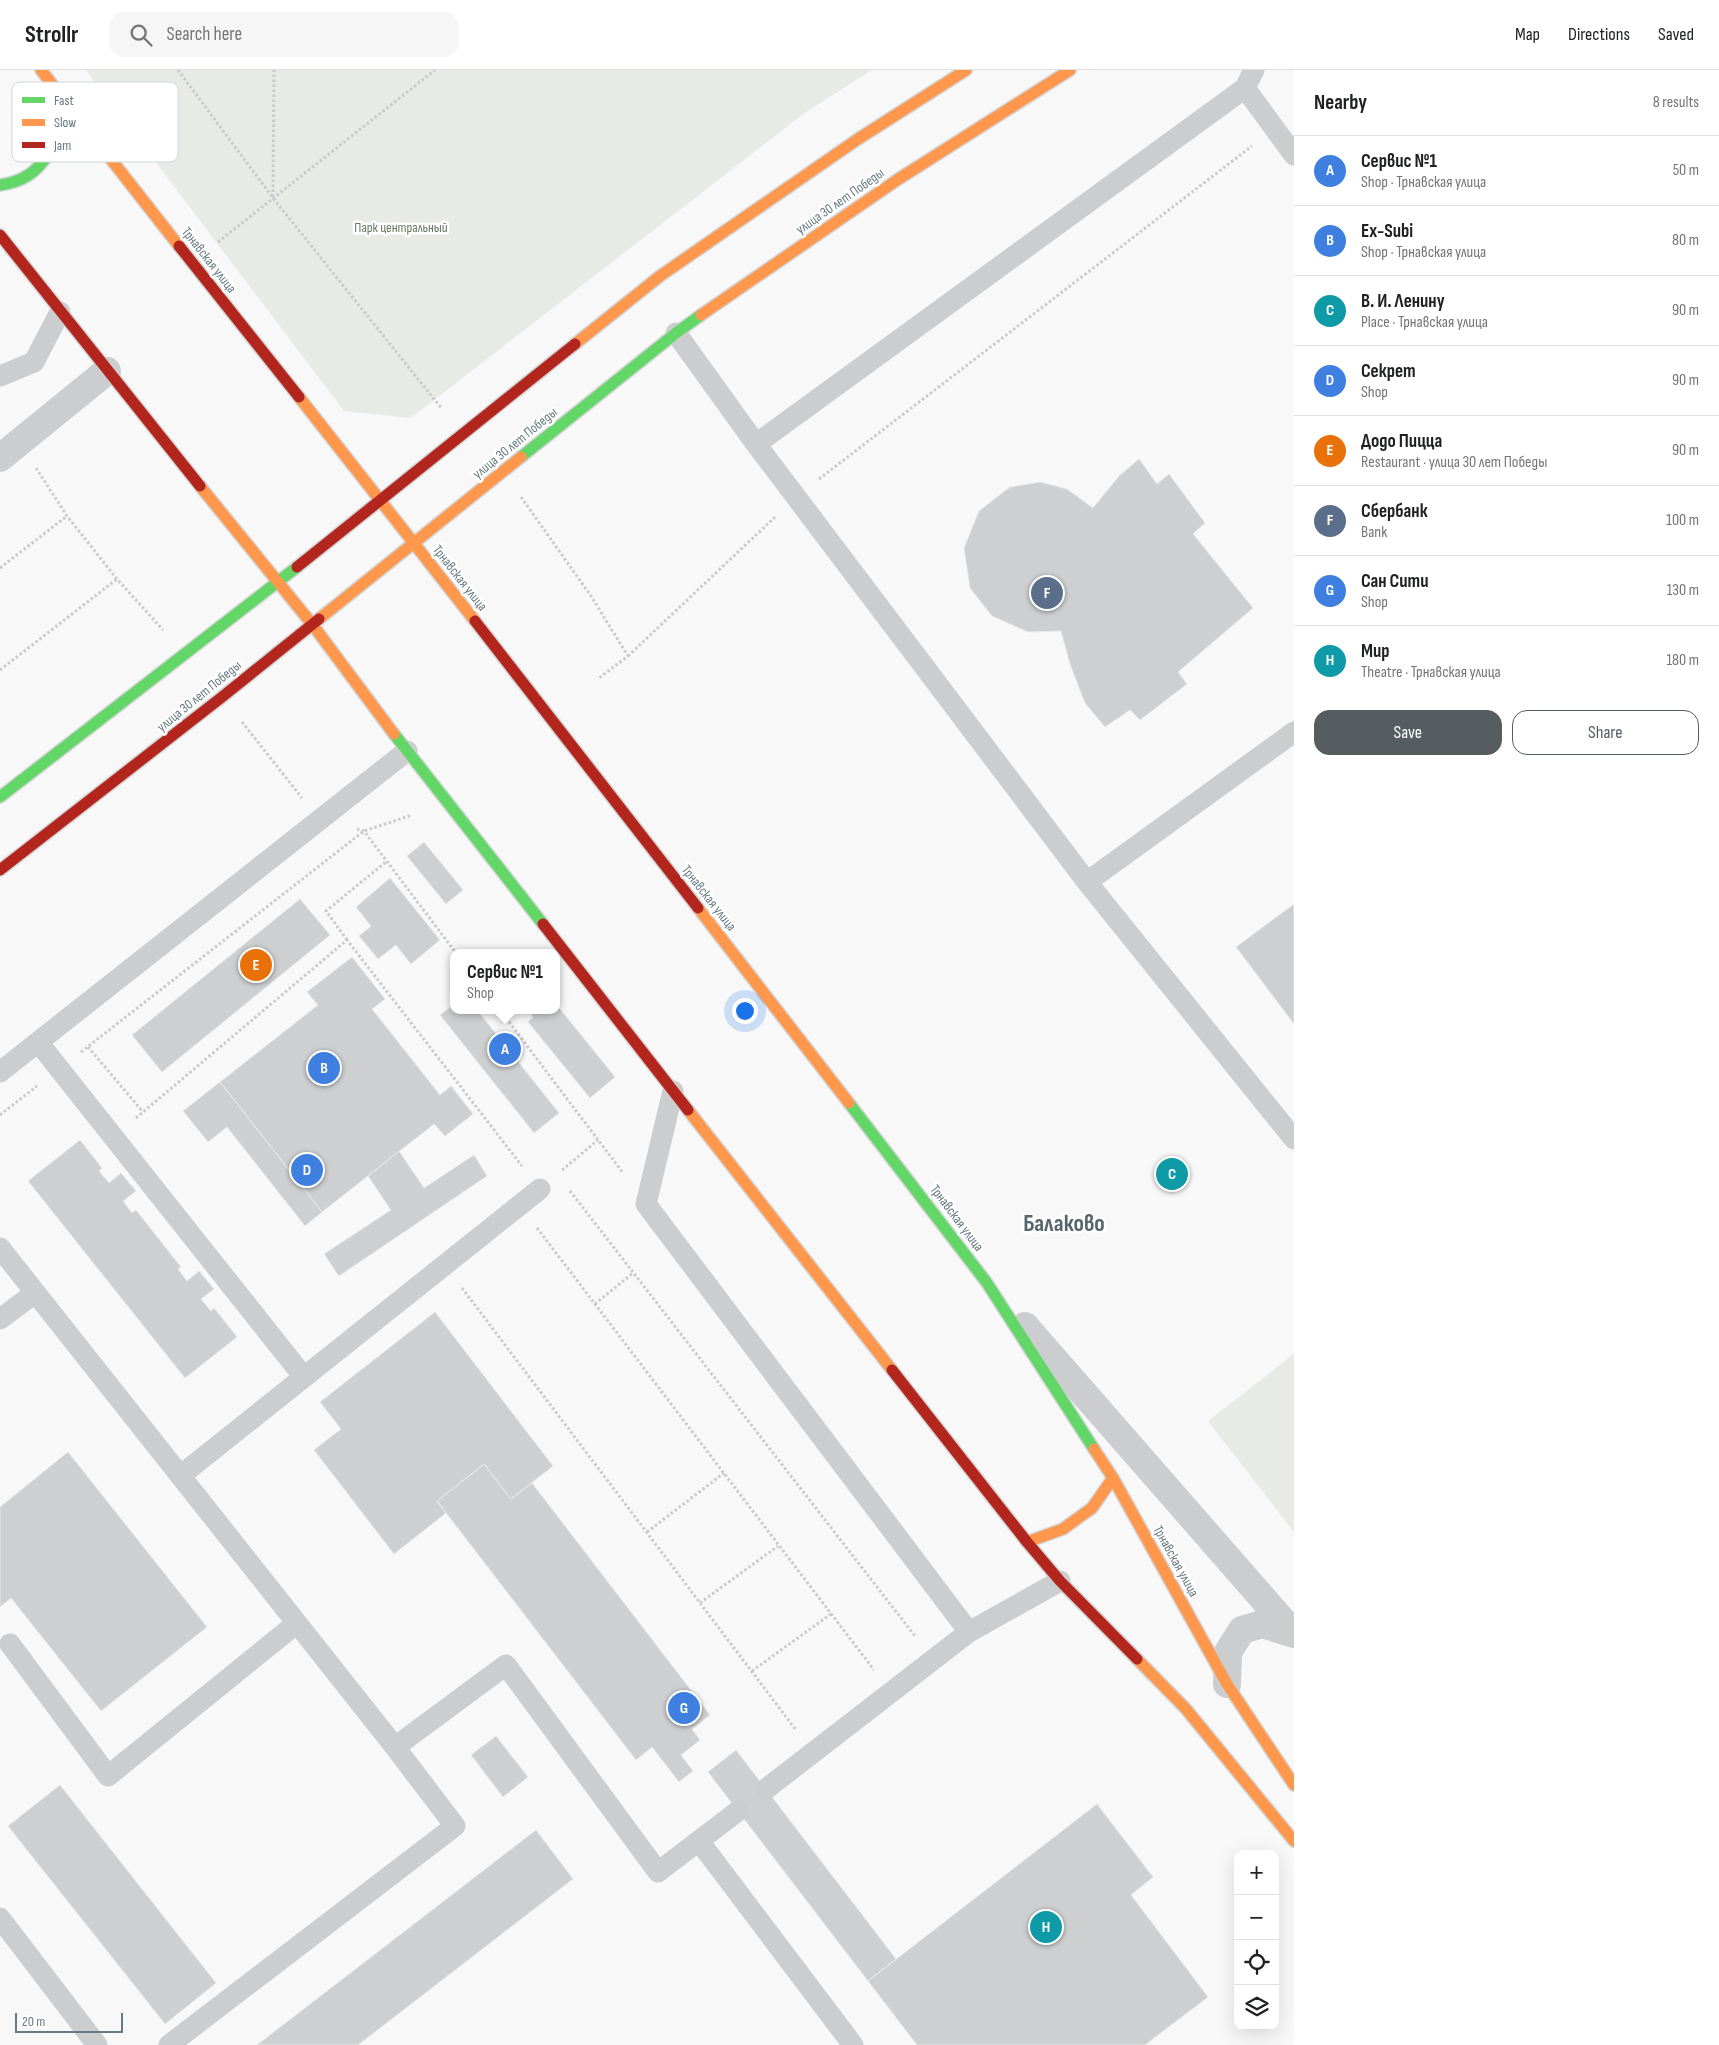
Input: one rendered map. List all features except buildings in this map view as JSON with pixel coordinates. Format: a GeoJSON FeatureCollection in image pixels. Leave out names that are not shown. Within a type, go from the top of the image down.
{"type":"FeatureCollection","features":[{"type":"Feature","properties":{"kind":"main road","name":"Трнавская улица"},"geometry":{"type":"LineString","coordinates":[[41,70],[50,82]]}},
{"type":"Feature","properties":{"kind":"main road"},"geometry":{"type":"LineString","coordinates":[[0,797],[278,583],[380,499],[660,276],[858,139],[966,70]]}},
{"type":"Feature","properties":{"kind":"main road","name":"улица 30 лет Победы"},"geometry":{"type":"LineString","coordinates":[[0,870],[222,697],[676,333],[897,180],[1070,70]]}},
{"type":"Feature","properties":{"kind":"main road"},"geometry":{"type":"LineString","coordinates":[[0,185],[26,180],[43,162]]}},
{"type":"Feature","properties":{"kind":"main road","name":"Трнавская улица"},"geometry":{"type":"LineString","coordinates":[[114,162],[629,818],[988,1284],[1113,1478],[1227,1684],[1294,1785]]}},
{"type":"Feature","properties":{"kind":"main road"},"geometry":{"type":"LineString","coordinates":[[0,235],[107,371],[312,624],[407,751],[1028,1542],[1060,1581],[1186,1708],[1294,1842]]}},
{"type":"Feature","properties":{"kind":"main road"},"geometry":{"type":"LineString","coordinates":[[1028,1542],[1063,1529],[1092,1508],[1113,1478]]}},
{"type":"Feature","properties":{"kind":"street"},"geometry":{"type":"LineString","coordinates":[[0,458],[107,371]]}},
{"type":"Feature","properties":{"kind":"street"},"geometry":{"type":"LineString","coordinates":[[988,1284],[1294,1634]]}},
{"type":"Feature","properties":{"kind":"street"},"geometry":{"type":"LineString","coordinates":[[1227,1684],[1228,1652],[1242,1630],[1262,1624],[1294,1634]]}},
{"type":"Feature","properties":{"kind":"lane"},"geometry":{"type":"LineString","coordinates":[[756,444],[1250,79],[1274,129],[1294,155]]}},
{"type":"Feature","properties":{"kind":"lane"},"geometry":{"type":"LineString","coordinates":[[0,376],[34,362],[60,312]]}},
{"type":"Feature","properties":{"kind":"lane"},"geometry":{"type":"LineString","coordinates":[[676,333],[756,444],[1087,882],[1294,1139]]}},
{"type":"Feature","properties":{"kind":"lane"},"geometry":{"type":"LineString","coordinates":[[1087,882],[1294,732]]}},
{"type":"Feature","properties":{"kind":"lane"},"geometry":{"type":"LineString","coordinates":[[0,1072],[407,751]]}},
{"type":"Feature","properties":{"kind":"lane"},"geometry":{"type":"LineString","coordinates":[[38,1042],[303,1376]]}},
{"type":"Feature","properties":{"kind":"lane"},"geometry":{"type":"LineString","coordinates":[[673,1090],[646,1204],[969,1632]]}},
{"type":"Feature","properties":{"kind":"lane"},"geometry":{"type":"LineString","coordinates":[[180,1476],[303,1376],[540,1189]]}},
{"type":"Feature","properties":{"kind":"lane"},"geometry":{"type":"LineString","coordinates":[[0,1248],[395,1747],[455,1826],[169,2045]]}},
{"type":"Feature","properties":{"kind":"lane"},"geometry":{"type":"LineString","coordinates":[[0,1319],[35,1293]]}},
{"type":"Feature","properties":{"kind":"lane"},"geometry":{"type":"LineString","coordinates":[[766,1789],[969,1632],[1060,1581]]}},
{"type":"Feature","properties":{"kind":"lane"},"geometry":{"type":"LineString","coordinates":[[10,1644],[108,1776],[297,1623]]}},
{"type":"Feature","properties":{"kind":"lane"},"geometry":{"type":"LineString","coordinates":[[395,1747],[506,1665],[658,1872],[738,1811]]}},
{"type":"Feature","properties":{"kind":"lane"},"geometry":{"type":"LineString","coordinates":[[699,1841],[853,2045]]}},
{"type":"Feature","properties":{"kind":"lane"},"geometry":{"type":"LineString","coordinates":[[0,1918],[94,2044]]}},
{"type":"Feature","properties":{"kind":"path"},"geometry":{"type":"LineString","coordinates":[[178,70],[273,198],[433,400],[464,432]]}},
{"type":"Feature","properties":{"kind":"path"},"geometry":{"type":"LineString","coordinates":[[273,198],[274,70]]}},
{"type":"Feature","properties":{"kind":"path"},"geometry":{"type":"LineString","coordinates":[[217,243],[435,70]]}},
{"type":"Feature","properties":{"kind":"path"},"geometry":{"type":"LineString","coordinates":[[599,678],[628,656],[797,496],[1274,129]]}},
{"type":"Feature","properties":{"kind":"path"},"geometry":{"type":"LineString","coordinates":[[503,473],[592,596],[628,656]]}},
{"type":"Feature","properties":{"kind":"path"},"geometry":{"type":"LineString","coordinates":[[0,568],[67,516]]}},
{"type":"Feature","properties":{"kind":"path"},"geometry":{"type":"LineString","coordinates":[[0,670],[117,579]]}},
{"type":"Feature","properties":{"kind":"path"},"geometry":{"type":"LineString","coordinates":[[0,1115],[364,831],[412,814]]}},
{"type":"Feature","properties":{"kind":"path"},"geometry":{"type":"LineString","coordinates":[[364,831],[453,949]]}},
{"type":"Feature","properties":{"kind":"path"},"geometry":{"type":"LineString","coordinates":[[387,860],[326,911],[347,940],[540,1189],[598,1140]]}},
{"type":"Feature","properties":{"kind":"path"},"geometry":{"type":"LineString","coordinates":[[113,1137],[347,940]]}},
{"type":"Feature","properties":{"kind":"path"},"geometry":{"type":"LineString","coordinates":[[503,1014],[646,1204]]}},
{"type":"Feature","properties":{"kind":"path"},"geometry":{"type":"LineString","coordinates":[[88,1047],[143,1112]]}},
{"type":"Feature","properties":{"kind":"path"},"geometry":{"type":"LineString","coordinates":[[557,1174],[934,1660]]}},
{"type":"Feature","properties":{"kind":"path"},"geometry":{"type":"LineString","coordinates":[[519,1205],[891,1693]]}},
{"type":"Feature","properties":{"kind":"path"},"geometry":{"type":"LineString","coordinates":[[444,1264],[813,1752]]}},
{"type":"Feature","properties":{"kind":"path"},"geometry":{"type":"LineString","coordinates":[[595,1304],[633,1272]]}},
{"type":"Feature","properties":{"kind":"path"},"geometry":{"type":"LineString","coordinates":[[647,1532],[724,1473]]}},
{"type":"Feature","properties":{"kind":"path"},"geometry":{"type":"LineString","coordinates":[[700,1603],[778,1546]]}},
{"type":"Feature","properties":{"kind":"path"},"geometry":{"type":"LineString","coordinates":[[752,1671],[831,1614]]}},
{"type":"Feature","properties":{"kind":"green space","name":"Парк центральный"},"geometry":{"type":"Polygon","coordinates":[[[86,70],[872,70],[806,112],[411,418],[344,411],[156,162],[178,162],[178,82],[95,82],[86,70]]]}},
{"type":"Feature","properties":{"kind":"green space"},"geometry":{"type":"Polygon","coordinates":[[[1294,1354],[1294,1532],[1208,1421],[1294,1354]]]}},
{"type":"Feature","properties":{"kind":"traffic: fast"},"geometry":{"type":"LineString","coordinates":[[0,185],[29,175],[43,162]]}},
{"type":"Feature","properties":{"kind":"traffic: fast"},"geometry":{"type":"LineString","coordinates":[[521,457],[701,315]]}},
{"type":"Feature","properties":{"kind":"traffic: fast"},"geometry":{"type":"LineString","coordinates":[[0,797],[297,567]]}},
{"type":"Feature","properties":{"kind":"traffic: fast"},"geometry":{"type":"LineString","coordinates":[[394,734],[543,924]]}},
{"type":"Feature","properties":{"kind":"traffic: fast"},"geometry":{"type":"LineString","coordinates":[[849,1103],[987,1283],[1094,1449]]}},
{"type":"Feature","properties":{"kind":"traffic: slow"},"geometry":{"type":"LineString","coordinates":[[41,70],[50,82]]}},
{"type":"Feature","properties":{"kind":"traffic: slow"},"geometry":{"type":"LineString","coordinates":[[575,344],[660,276],[858,139],[966,70]]}},
{"type":"Feature","properties":{"kind":"traffic: slow"},"geometry":{"type":"LineString","coordinates":[[701,315],[897,180],[1070,70]]}},
{"type":"Feature","properties":{"kind":"traffic: slow"},"geometry":{"type":"LineString","coordinates":[[113,162],[179,246]]}},
{"type":"Feature","properties":{"kind":"traffic: slow"},"geometry":{"type":"LineString","coordinates":[[299,397],[475,621]]}},
{"type":"Feature","properties":{"kind":"traffic: slow"},"geometry":{"type":"LineString","coordinates":[[319,619],[521,457]]}},
{"type":"Feature","properties":{"kind":"traffic: slow"},"geometry":{"type":"LineString","coordinates":[[200,486],[312,624],[394,734]]}},
{"type":"Feature","properties":{"kind":"traffic: slow"},"geometry":{"type":"LineString","coordinates":[[698,908],[849,1103]]}},
{"type":"Feature","properties":{"kind":"traffic: slow"},"geometry":{"type":"LineString","coordinates":[[688,1110],[892,1370]]}},
{"type":"Feature","properties":{"kind":"traffic: slow"},"geometry":{"type":"LineString","coordinates":[[1094,1449],[1113,1478],[1227,1684],[1294,1785]]}},
{"type":"Feature","properties":{"kind":"traffic: slow"},"geometry":{"type":"LineString","coordinates":[[1027,1542],[1063,1529],[1092,1508],[1113,1478]]}},
{"type":"Feature","properties":{"kind":"traffic: slow"},"geometry":{"type":"LineString","coordinates":[[1137,1659],[1186,1709],[1294,1841]]}},
{"type":"Feature","properties":{"kind":"traffic: jam"},"geometry":{"type":"LineString","coordinates":[[0,235],[200,486]]}},
{"type":"Feature","properties":{"kind":"traffic: jam"},"geometry":{"type":"LineString","coordinates":[[179,246],[299,397]]}},
{"type":"Feature","properties":{"kind":"traffic: jam"},"geometry":{"type":"LineString","coordinates":[[297,567],[575,344]]}},
{"type":"Feature","properties":{"kind":"traffic: jam"},"geometry":{"type":"LineString","coordinates":[[0,870],[319,619]]}},
{"type":"Feature","properties":{"kind":"traffic: jam"},"geometry":{"type":"LineString","coordinates":[[475,621],[698,908]]}},
{"type":"Feature","properties":{"kind":"traffic: jam"},"geometry":{"type":"LineString","coordinates":[[543,924],[688,1110]]}},
{"type":"Feature","properties":{"kind":"traffic: jam"},"geometry":{"type":"LineString","coordinates":[[892,1370],[1027,1542],[1060,1581],[1137,1659]]}},
{"type":"Feature","properties":{"kind":"place","name":"Сбербанк"},"geometry":{"type":"Point","coordinates":[1047,593]}},
{"type":"Feature","properties":{"kind":"place","name":"Додо Пицца"},"geometry":{"type":"Point","coordinates":[256,965]}},
{"type":"Feature","properties":{"kind":"place","name":"Сервис №1"},"geometry":{"type":"Point","coordinates":[505,1049]}},
{"type":"Feature","properties":{"kind":"place","name":"Ex-Subi"},"geometry":{"type":"Point","coordinates":[324,1068]}},
{"type":"Feature","properties":{"kind":"place","name":"Секрет"},"geometry":{"type":"Point","coordinates":[307,1170]}},
{"type":"Feature","properties":{"kind":"place","name":"В. И. Ленину"},"geometry":{"type":"Point","coordinates":[1172,1174]}},
{"type":"Feature","properties":{"kind":"place","name":"Сан Сити"},"geometry":{"type":"Point","coordinates":[684,1708]}},
{"type":"Feature","properties":{"kind":"place","name":"Мир"},"geometry":{"type":"Point","coordinates":[1046,1927]}},
{"type":"Feature","properties":{"kind":"district","name":"Балаково"},"geometry":{"type":"Point","coordinates":[1064,1223]}}]}
